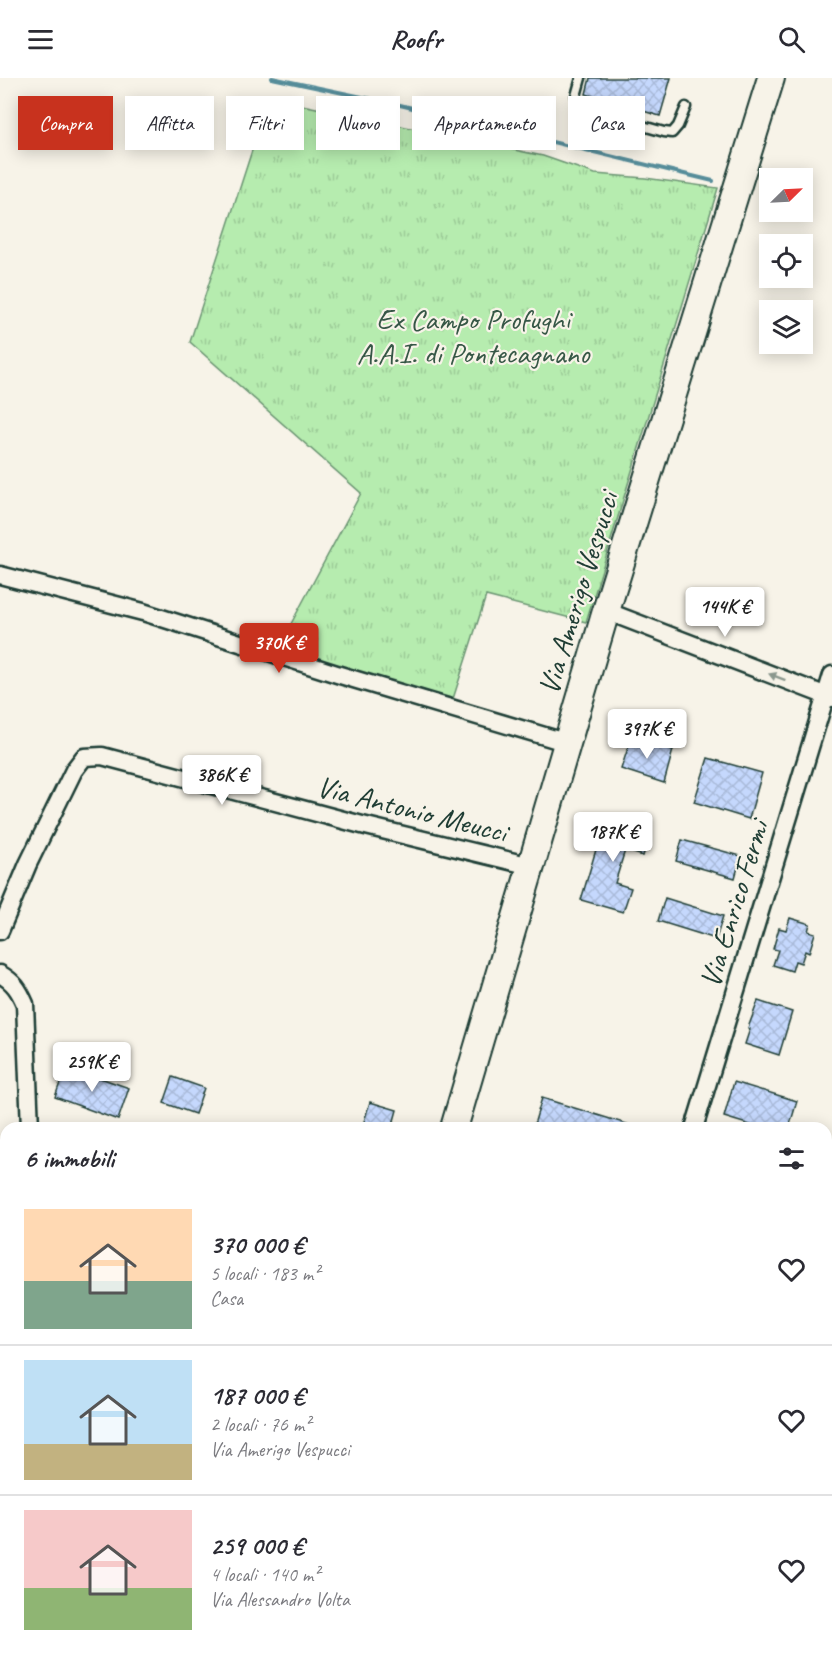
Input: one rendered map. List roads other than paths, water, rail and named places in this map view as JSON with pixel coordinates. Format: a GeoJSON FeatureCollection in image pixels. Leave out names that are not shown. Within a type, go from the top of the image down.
{"type":"FeatureCollection","features":[{"type":"Feature","properties":{"kind":"main road","name":"Via Amerigo Vespucci"},"geometry":{"type":"LineString","coordinates":[[456,1122],[606,611],[771,78]]}},
{"type":"Feature","properties":{"kind":"street"},"geometry":{"type":"LineString","coordinates":[[0,574],[143,612],[340,675],[568,743]]}},
{"type":"Feature","properties":{"kind":"street"},"geometry":{"type":"LineString","coordinates":[[606,611],[829,696]]}},
{"type":"Feature","properties":{"kind":"street","name":"Via Enrico Fermi"},"geometry":{"type":"LineString","coordinates":[[696,1122],[829,696],[832,675]]}},
{"type":"Feature","properties":{"kind":"street","name":"Via Antonio Meucci"},"geometry":{"type":"LineString","coordinates":[[0,931],[28,864],[74,770],[84,757],[102,756],[362,825],[531,866]]}},
{"type":"Feature","properties":{"kind":"street"},"geometry":{"type":"LineString","coordinates":[[0,974],[9,979],[18,989],[24,1004],[30,1122]]}},
{"type":"Feature","properties":{"kind":"lane"},"geometry":{"type":"LineString","coordinates":[[581,78],[576,96],[578,106],[618,119],[672,133],[678,126],[686,107]]}},
{"type":"Feature","properties":{"kind":"waterway"},"geometry":{"type":"LineString","coordinates":[[272,78],[400,105],[713,181]]}},
{"type":"Feature","properties":{"kind":"park label","name":"Ex Campo Profughi A.A.I. di Pontecagnano"},"geometry":{"type":"Point","coordinates":[473,336]}}]}
